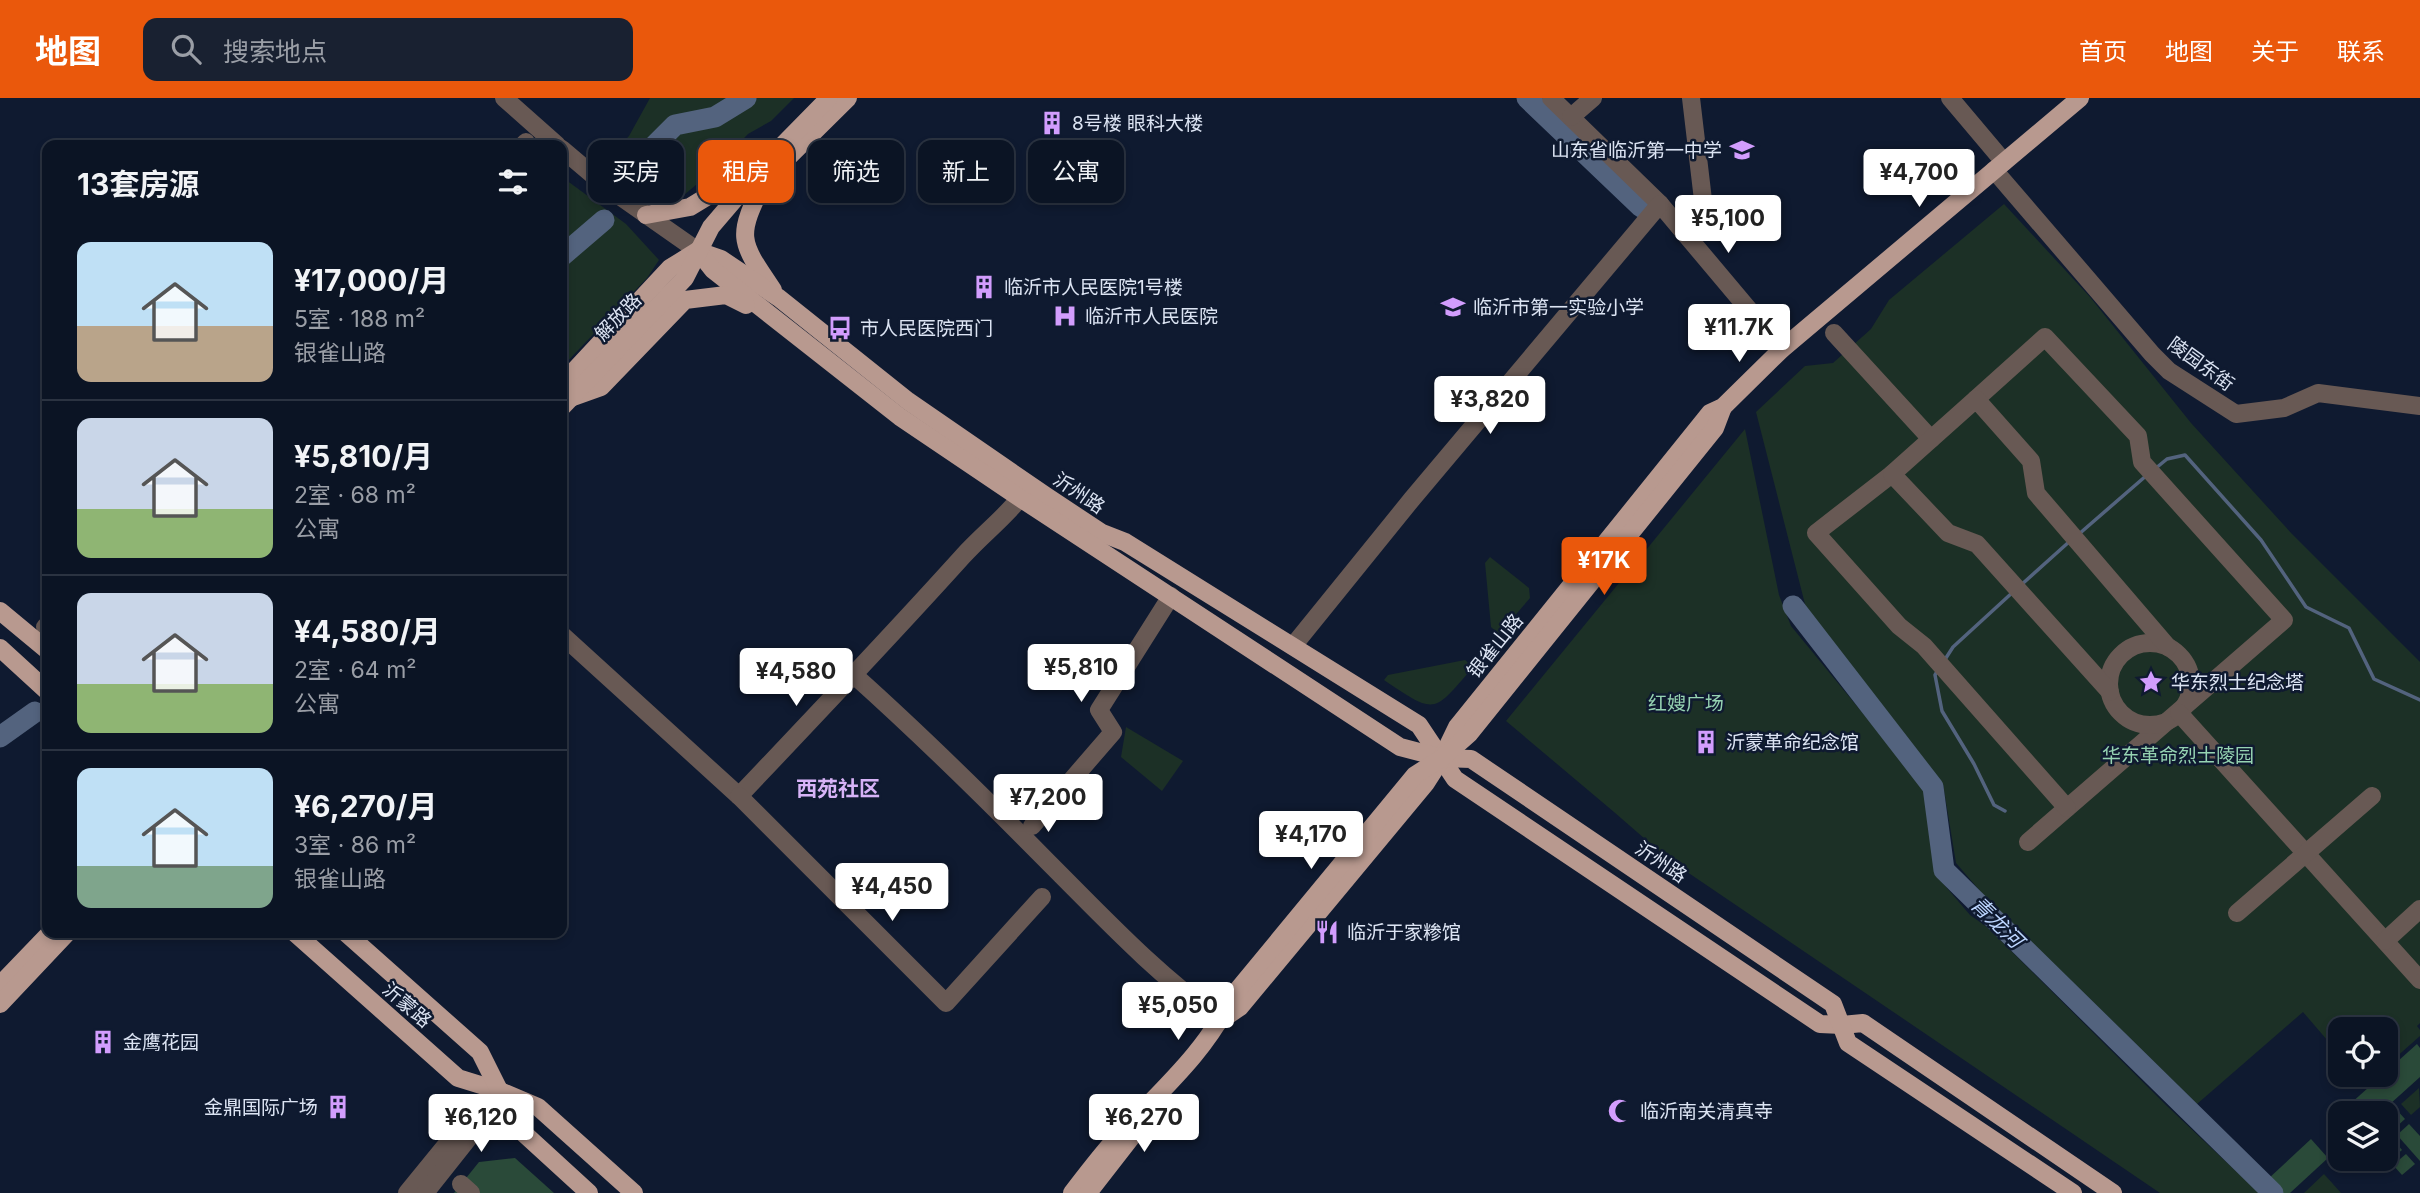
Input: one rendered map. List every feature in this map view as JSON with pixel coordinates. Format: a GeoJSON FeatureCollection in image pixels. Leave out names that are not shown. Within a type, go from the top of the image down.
{"type":"FeatureCollection","features":[{"type":"Feature","properties":{"kind":"main road","name":"解放路"},"geometry":{"type":"LineString","coordinates":[[788,140],[829,98]]}},
{"type":"Feature","properties":{"kind":"main road","name":"解放路"},"geometry":{"type":"LineString","coordinates":[[794,151],[848,98]]}},
{"type":"Feature","properties":{"kind":"main road","name":"银雀山路"},"geometry":{"type":"LineString","coordinates":[[1072,1193],[1112,1143],[1164,1089],[1221,1020],[1231,998],[1415,775],[1442,758],[1469,734],[1715,428],[1723,407],[1782,349],[2080,98]]}},
{"type":"Feature","properties":{"kind":"main road"},"geometry":{"type":"LineString","coordinates":[[646,215],[690,207],[698,202]]}},
{"type":"Feature","properties":{"kind":"main road","name":"解放路"},"geometry":{"type":"LineString","coordinates":[[567,394],[685,278],[711,227],[731,203]]}},
{"type":"Feature","properties":{"kind":"main road","name":"解放路"},"geometry":{"type":"LineString","coordinates":[[698,251],[719,233],[745,203]]}},
{"type":"Feature","properties":{"kind":"main road"},"geometry":{"type":"LineString","coordinates":[[754,203],[748,215],[743,240],[779,298]]}},
{"type":"Feature","properties":{"kind":"main road","name":"沂州路"},"geometry":{"type":"LineString","coordinates":[[698,251],[721,259],[779,298],[908,401],[1102,533],[1125,542],[1419,725],[1455,779],[1820,1024],[1863,1023],[2113,1193]]}},
{"type":"Feature","properties":{"kind":"main road","name":"沂州路"},"geometry":{"type":"LineString","coordinates":[[698,251],[713,270],[901,417],[1400,747],[1442,758],[1471,759],[1833,1004],[1848,1042],[2073,1193]]}},
{"type":"Feature","properties":{"kind":"main road"},"geometry":{"type":"LineString","coordinates":[[567,396],[601,387],[685,300],[726,295],[775,320]]}},
{"type":"Feature","properties":{"kind":"main road"},"geometry":{"type":"LineString","coordinates":[[0,611],[42,646]]}},
{"type":"Feature","properties":{"kind":"main road"},"geometry":{"type":"LineString","coordinates":[[0,648],[42,686]]}},
{"type":"Feature","properties":{"kind":"main road"},"geometry":{"type":"LineString","coordinates":[[0,985],[45,938]]}},
{"type":"Feature","properties":{"kind":"main road"},"geometry":{"type":"LineString","coordinates":[[0,1004],[61,938]]}},
{"type":"Feature","properties":{"kind":"main road","name":"沂蒙路"},"geometry":{"type":"LineString","coordinates":[[301,938],[458,1078],[538,1107],[635,1193]]}},
{"type":"Feature","properties":{"kind":"main road","name":"沂蒙路"},"geometry":{"type":"LineString","coordinates":[[352,938],[480,1052],[518,1128],[589,1193]]}},
{"type":"Feature","properties":{"kind":"main road","name":"银雀山路"},"geometry":{"type":"LineString","coordinates":[[1088,1193],[1122,1152],[1164,1089]]}},
{"type":"Feature","properties":{"kind":"street"},"geometry":{"type":"LineString","coordinates":[[504,98],[551,140]]}},
{"type":"Feature","properties":{"kind":"street"},"geometry":{"type":"LineString","coordinates":[[1551,98],[1660,204],[1782,349]]}},
{"type":"Feature","properties":{"kind":"street"},"geometry":{"type":"LineString","coordinates":[[1571,117],[1592,98]]}},
{"type":"Feature","properties":{"kind":"street"},"geometry":{"type":"LineString","coordinates":[[1678,225],[1703,200],[1692,98]]}},
{"type":"Feature","properties":{"kind":"street","name":"陵园东街"},"geometry":{"type":"LineString","coordinates":[[1950,98],[1999,166],[2152,354],[2169,371],[2236,414],[2284,408],[2318,393],[2420,406]]}},
{"type":"Feature","properties":{"kind":"street","name":"沂州路"},"geometry":{"type":"LineString","coordinates":[[567,153],[608,188],[698,251]]}},
{"type":"Feature","properties":{"kind":"street"},"geometry":{"type":"LineString","coordinates":[[1293,646],[1412,499],[1660,204]]}},
{"type":"Feature","properties":{"kind":"street"},"geometry":{"type":"LineString","coordinates":[[1834,333],[1931,439]]}},
{"type":"Feature","properties":{"kind":"street"},"geometry":{"type":"LineString","coordinates":[[2028,842],[2284,620],[2142,462],[2138,436],[2045,337],[1892,474],[1816,533],[1899,626],[1924,646],[2067,808]]}},
{"type":"Feature","properties":{"kind":"street"},"geometry":{"type":"LineString","coordinates":[[1976,399],[2031,461],[2036,493],[2168,647]]}},
{"type":"Feature","properties":{"kind":"street"},"geometry":{"type":"LineString","coordinates":[[1892,474],[1948,533],[1977,544],[2110,692],[2121,713],[2131,720],[2155,725],[2179,713],[2190,692],[2190,678],[2179,654],[2155,643],[2143,644],[2130,648],[2120,656],[2111,674],[2110,692]]}},
{"type":"Feature","properties":{"kind":"street"},"geometry":{"type":"LineString","coordinates":[[739,796],[983,534],[1004,517],[1020,498]]}},
{"type":"Feature","properties":{"kind":"street"},"geometry":{"type":"LineString","coordinates":[[1032,826],[1113,732],[1099,710],[1171,596]]}},
{"type":"Feature","properties":{"kind":"street"},"geometry":{"type":"LineString","coordinates":[[567,640],[739,796],[946,1003],[1042,897]]}},
{"type":"Feature","properties":{"kind":"street"},"geometry":{"type":"LineString","coordinates":[[854,675],[930,743],[1060,877],[1150,963],[1200,1006],[1221,1020]]}},
{"type":"Feature","properties":{"kind":"street"},"geometry":{"type":"LineString","coordinates":[[2179,713],[2420,980]]}},
{"type":"Feature","properties":{"kind":"street"},"geometry":{"type":"LineString","coordinates":[[2237,914],[2372,796]]}},
{"type":"Feature","properties":{"kind":"street"},"geometry":{"type":"LineString","coordinates":[[2385,941],[2420,909]]}},
{"type":"Feature","properties":{"kind":"street"},"geometry":{"type":"LineString","coordinates":[[407,1193],[469,1117],[500,1091]]}},
{"type":"Feature","properties":{"kind":"street"},"geometry":{"type":"LineString","coordinates":[[425,1193],[479,1125],[500,1091]]}},
{"type":"Feature","properties":{"kind":"green space"},"geometry":{"type":"Polygon","coordinates":[[[650,98],[794,98],[771,121],[742,140],[698,140],[698,183],[684,195],[684,140],[625,140],[650,98]]]}},
{"type":"Feature","properties":{"kind":"green space"},"geometry":{"type":"Polygon","coordinates":[[[567,181],[588,196],[588,203],[597,203],[626,224],[659,260],[647,278],[567,362],[567,181]]]}},
{"type":"Feature","properties":{"kind":"green space","name":"华东革命烈士陵园"},"geometry":{"type":"Polygon","coordinates":[[[2004,204],[2090,297],[2191,423],[2292,534],[2420,662],[2420,1023],[2417,1026],[2420,1036],[2398,1055],[2398,1017],[2328,1017],[2328,1041],[2303,1012],[2197,1104],[1987,899],[1956,863],[1943,784],[1806,608],[1756,412],[1805,366],[1833,363],[1871,329],[1889,300],[2004,204]]]}},
{"type":"Feature","properties":{"kind":"green space","name":"红嫂广场"},"geometry":{"type":"Polygon","coordinates":[[[1745,429],[1779,595],[1791,626],[1926,790],[1935,874],[1970,915],[1987,927],[2167,1106],[2259,1193],[2160,1193],[1668,859],[1506,721],[1745,429]]]}},
{"type":"Feature","properties":{"kind":"green space"},"geometry":{"type":"Polygon","coordinates":[[[1490,557],[1529,588],[1530,598],[1499,634],[1491,627],[1485,563],[1490,557]]]}},
{"type":"Feature","properties":{"kind":"green space"},"geometry":{"type":"Polygon","coordinates":[[[1465,660],[1473,667],[1450,694],[1433,704],[1424,704],[1384,680],[1388,675],[1465,660]]]}},
{"type":"Feature","properties":{"kind":"green space"},"geometry":{"type":"Polygon","coordinates":[[[1126,727],[1183,761],[1162,791],[1121,757],[1126,727]]]}},
{"type":"Feature","properties":{"kind":"green space"},"geometry":{"type":"Polygon","coordinates":[[[2417,1044],[2420,1048],[2420,1077],[2393,1101],[2353,1101],[2369,1087],[2398,1087],[2398,1061],[2417,1044]]]}},
{"type":"Feature","properties":{"kind":"green space"},"geometry":{"type":"Polygon","coordinates":[[[2419,1088],[2420,1107],[2411,1115],[2401,1104],[2419,1088]]]}},
{"type":"Feature","properties":{"kind":"green space"},"geometry":{"type":"Polygon","coordinates":[[[2398,1111],[2405,1119],[2398,1125],[2398,1111]]]}},
{"type":"Feature","properties":{"kind":"green space"},"geometry":{"type":"Polygon","coordinates":[[[2409,1124],[2420,1136],[2420,1161],[2398,1136],[2409,1124]]]}},
{"type":"Feature","properties":{"kind":"green space"},"geometry":{"type":"Polygon","coordinates":[[[2311,1139],[2328,1158],[2290,1193],[2281,1193],[2268,1179],[2311,1139]]]}},
{"type":"Feature","properties":{"kind":"green space"},"geometry":{"type":"Polygon","coordinates":[[[2406,1154],[2415,1164],[2402,1175],[2398,1171],[2398,1161],[2406,1154]]]}},
{"type":"Feature","properties":{"kind":"green space"},"geometry":{"type":"Polygon","coordinates":[[[515,1158],[554,1193],[454,1193],[479,1162],[515,1158]]]}},
{"type":"Feature","properties":{"kind":"green space"},"geometry":{"type":"Polygon","coordinates":[[[2324,1174],[2341,1193],[2304,1193],[2324,1174]]]}},
{"type":"Feature","properties":{"kind":"waterway","name":"青龙河"},"geometry":{"type":"LineString","coordinates":[[660,140],[675,125],[715,117],[746,98]]}},
{"type":"Feature","properties":{"kind":"waterway","name":"青龙河"},"geometry":{"type":"LineString","coordinates":[[1527,98],[1641,207]]}},
{"type":"Feature","properties":{"kind":"waterway","name":"青龙河"},"geometry":{"type":"LineString","coordinates":[[567,252],[604,220]]}},
{"type":"Feature","properties":{"kind":"waterway"},"geometry":{"type":"LineString","coordinates":[[2156,468],[2167,459],[2185,455],[2261,540],[2306,607],[2349,628],[2374,679],[2420,700]]}},
{"type":"Feature","properties":{"kind":"waterway"},"geometry":{"type":"LineString","coordinates":[[2079,534],[2147,475]]}},
{"type":"Feature","properties":{"kind":"waterway"},"geometry":{"type":"LineString","coordinates":[[2021,585],[2070,541]]}},
{"type":"Feature","properties":{"kind":"waterway"},"geometry":{"type":"LineString","coordinates":[[1944,661],[1953,647],[2013,592]]}},
{"type":"Feature","properties":{"kind":"waterway","name":"青龙河"},"geometry":{"type":"LineString","coordinates":[[1793,606],[1933,787],[1944,870],[2273,1193]]}},
{"type":"Feature","properties":{"kind":"waterway"},"geometry":{"type":"LineString","coordinates":[[1938,670],[1935,675],[1942,711],[1974,764],[1994,805],[2005,811]]}},
{"type":"Feature","properties":{"kind":"waterway","name":"青龙河"},"geometry":{"type":"LineString","coordinates":[[0,737],[35,712]]}},
{"type":"Feature","properties":{"kind":"place","name":"8号楼 眼科大楼"},"geometry":{"type":"Point","coordinates":[1052,123]}},
{"type":"Feature","properties":{"kind":"place","name":"山东省临沂第一中学"},"geometry":{"type":"Point","coordinates":[1742,150]}},
{"type":"Feature","properties":{"kind":"place","name":"临沂市人民医院1号楼"},"geometry":{"type":"Point","coordinates":[984,287]}},
{"type":"Feature","properties":{"kind":"place","name":"临沂市第一实验小学"},"geometry":{"type":"Point","coordinates":[1453,307]}},
{"type":"Feature","properties":{"kind":"place","name":"临沂市人民医院"},"geometry":{"type":"Point","coordinates":[1065,316]}},
{"type":"Feature","properties":{"kind":"place","name":"市人民医院西门"},"geometry":{"type":"Point","coordinates":[840,328]}},
{"type":"Feature","properties":{"kind":"place","name":"华东烈士纪念塔"},"geometry":{"type":"Point","coordinates":[2151,682]}},
{"type":"Feature","properties":{"kind":"place","name":"沂蒙革命纪念馆"},"geometry":{"type":"Point","coordinates":[1706,742]}},
{"type":"Feature","properties":{"kind":"place","name":"临沂于家糁馆"},"geometry":{"type":"Point","coordinates":[1327,932]}},
{"type":"Feature","properties":{"kind":"place","name":"金鹰花园"},"geometry":{"type":"Point","coordinates":[103,1042]}},
{"type":"Feature","properties":{"kind":"place","name":"金鼎国际广场"},"geometry":{"type":"Point","coordinates":[338,1107]}},
{"type":"Feature","properties":{"kind":"place","name":"临沂南关清真寺"},"geometry":{"type":"Point","coordinates":[1620,1111]}},
{"type":"Feature","properties":{"kind":"district","name":"西苑社区"},"geometry":{"type":"Point","coordinates":[838,788]}}]}
